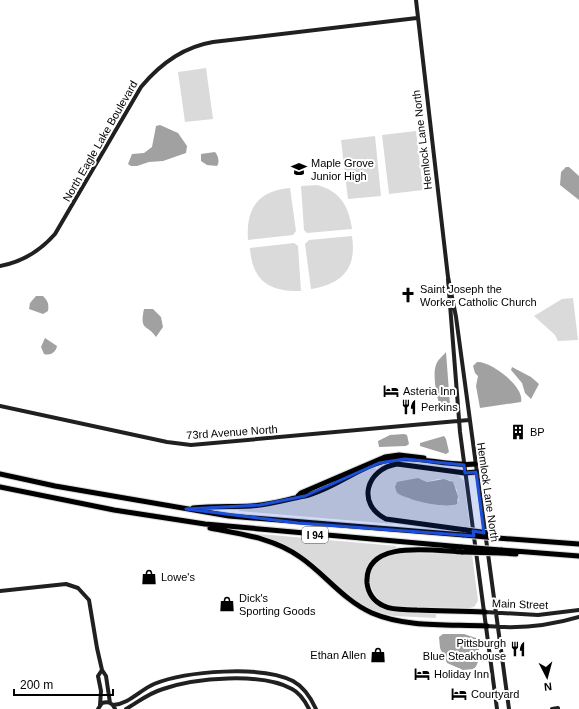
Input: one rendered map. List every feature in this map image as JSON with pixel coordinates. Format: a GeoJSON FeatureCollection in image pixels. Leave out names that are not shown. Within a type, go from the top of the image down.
{"type":"FeatureCollection","features":[{"type":"Feature","properties":{"kind":"highway"},"geometry":{"type":"LineString","coordinates":[[186,509],[260,505],[298,496],[305,496],[324,489],[384,461],[405,459],[464,465],[475,464]]}},
{"type":"Feature","properties":{"kind":"highway"},"geometry":{"type":"LineString","coordinates":[[465,533],[386,519],[374,510],[368,496],[369,486],[373,476],[380,470],[393,465],[406,465],[465,473],[476,472]]}},
{"type":"Feature","properties":{"kind":"highway","name":"I 94"},"geometry":{"type":"LineString","coordinates":[[0,474],[55,486],[229,516],[298,523],[465,533],[579,544]]}},
{"type":"Feature","properties":{"kind":"highway","name":"I 94"},"geometry":{"type":"LineString","coordinates":[[0,487],[168,519],[249,529],[463,549],[579,557]]}},
{"type":"Feature","properties":{"kind":"highway"},"geometry":{"type":"LineString","coordinates":[[168,519],[245,535],[283,547],[303,559],[355,603],[379,615],[410,622],[487,626]]}},
{"type":"Feature","properties":{"kind":"highway"},"geometry":{"type":"LineString","coordinates":[[463,549],[385,553],[374,560],[370,566],[367,576],[368,589],[376,601],[391,608],[485,612]]}},
{"type":"Feature","properties":{"kind":"street","name":"Hemlock Lane North"},"geometry":{"type":"LineString","coordinates":[[416,0],[448,277],[455,310],[508,709]]}},
{"type":"Feature","properties":{"kind":"street","name":"North Eagle Lake Boulevard"},"geometry":{"type":"LineString","coordinates":[[0,266],[14,263],[29,256],[46,244],[56,234],[141,87],[156,70],[175,56],[196,46],[213,42],[417,18]]}},
{"type":"Feature","properties":{"kind":"street","name":"Hemlock Lane North"},"geometry":{"type":"LineString","coordinates":[[448,277],[448,296],[464,465],[497,708]]}},
{"type":"Feature","properties":{"kind":"street","name":"73rd Avenue North"},"geometry":{"type":"LineString","coordinates":[[0,406],[167,442],[191,445],[469,420]]}},
{"type":"Feature","properties":{"kind":"street"},"geometry":{"type":"LineString","coordinates":[[0,591],[62,585],[69,585],[78,588],[89,600],[102,670],[106,676],[113,705]]}},
{"type":"Feature","properties":{"kind":"street","name":"Main Street"},"geometry":{"type":"LineString","coordinates":[[485,612],[543,615],[579,610]]}},
{"type":"Feature","properties":{"kind":"street","name":"Main Street"},"geometry":{"type":"LineString","coordinates":[[487,626],[543,625],[579,617]]}},
{"type":"Feature","properties":{"kind":"street"},"geometry":{"type":"LineString","coordinates":[[97,708],[101,691],[98,676],[102,670]]}},
{"type":"Feature","properties":{"kind":"street"},"geometry":{"type":"LineString","coordinates":[[97,708],[105,702],[113,705],[120,704],[141,691],[161,682],[205,673],[249,672],[273,675],[294,682],[310,696],[316,709]]}},
{"type":"Feature","properties":{"kind":"street"},"geometry":{"type":"LineString","coordinates":[[126,709],[150,694],[163,689],[199,680],[237,679],[265,681],[290,688],[305,701],[309,709]]}},
{"type":"Feature","properties":{"kind":"street"},"geometry":{"type":"LineString","coordinates":[[552,709],[558,708]]}},
{"type":"Feature","properties":{"kind":"highlighted area"},"geometry":{"type":"Polygon","coordinates":[[[405,459],[464,465],[465,473],[476,472],[484,533],[473,531],[474,536],[298,523],[186,509],[260,505],[305,496],[379,463],[405,459]]]}},
{"type":"Feature","properties":{"kind":"shaded area"},"geometry":{"type":"Polygon","coordinates":[[[206,68],[213,119],[185,122],[178,72],[206,68]]]}},
{"type":"Feature","properties":{"kind":"shaded area"},"geometry":{"type":"Polygon","coordinates":[[[160,125],[178,133],[187,146],[186,153],[163,161],[149,162],[137,166],[131,166],[128,164],[132,154],[144,153],[152,147],[156,126],[160,125]]]}},
{"type":"Feature","properties":{"kind":"shaded area"},"geometry":{"type":"Polygon","coordinates":[[[416,131],[423,190],[389,194],[382,135],[416,131]]]}},
{"type":"Feature","properties":{"kind":"shaded area"},"geometry":{"type":"Polygon","coordinates":[[[375,136],[381,196],[348,199],[341,140],[375,136]]]}},
{"type":"Feature","properties":{"kind":"shaded area"},"geometry":{"type":"Polygon","coordinates":[[[215,152],[218,159],[217,166],[207,165],[201,161],[201,154],[215,152]]]}},
{"type":"Feature","properties":{"kind":"shaded area"},"geometry":{"type":"Polygon","coordinates":[[[566,167],[569,167],[579,176],[579,200],[560,185],[561,172],[566,167]]]}},
{"type":"Feature","properties":{"kind":"shaded area"},"geometry":{"type":"Polygon","coordinates":[[[317,185],[332,191],[342,201],[351,221],[352,229],[307,233],[304,230],[301,186],[317,185]]]}},
{"type":"Feature","properties":{"kind":"shaded area"},"geometry":{"type":"Polygon","coordinates":[[[290,188],[296,231],[293,235],[248,240],[249,219],[256,204],[269,193],[290,188]]]}},
{"type":"Feature","properties":{"kind":"shaded area"},"geometry":{"type":"Polygon","coordinates":[[[352,236],[352,258],[345,273],[339,279],[331,283],[322,287],[311,289],[305,244],[309,240],[352,236]]]}},
{"type":"Feature","properties":{"kind":"shaded area"},"geometry":{"type":"Polygon","coordinates":[[[294,243],[298,246],[301,291],[290,291],[272,287],[259,276],[254,269],[250,248],[294,243]]]}},
{"type":"Feature","properties":{"kind":"shaded area"},"geometry":{"type":"Polygon","coordinates":[[[36,296],[43,296],[48,303],[48,311],[43,314],[29,309],[30,303],[36,296]]]}},
{"type":"Feature","properties":{"kind":"shaded area"},"geometry":{"type":"Polygon","coordinates":[[[573,298],[578,340],[558,341],[555,335],[534,316],[562,299],[573,298]]]}},
{"type":"Feature","properties":{"kind":"shaded area"},"geometry":{"type":"Polygon","coordinates":[[[144,309],[153,309],[161,317],[163,327],[156,337],[143,325],[144,309]]]}},
{"type":"Feature","properties":{"kind":"shaded area"},"geometry":{"type":"Polygon","coordinates":[[[45,338],[57,346],[51,354],[44,354],[41,347],[45,338]]]}},
{"type":"Feature","properties":{"kind":"shaded area"},"geometry":{"type":"Polygon","coordinates":[[[446,352],[450,405],[449,411],[445,413],[442,410],[436,390],[435,369],[437,363],[446,352]]]}},
{"type":"Feature","properties":{"kind":"shaded area"},"geometry":{"type":"Polygon","coordinates":[[[477,362],[483,363],[498,370],[513,382],[521,396],[521,402],[480,408],[476,386],[478,376],[475,373],[473,366],[477,362]]]}},
{"type":"Feature","properties":{"kind":"shaded area"},"geometry":{"type":"Polygon","coordinates":[[[512,367],[531,377],[539,384],[531,399],[525,393],[522,383],[511,370],[512,367]]]}},
{"type":"Feature","properties":{"kind":"shaded area"},"geometry":{"type":"Polygon","coordinates":[[[390,435],[407,435],[409,444],[406,446],[379,447],[378,441],[390,435]]]}},
{"type":"Feature","properties":{"kind":"shaded area"},"geometry":{"type":"Polygon","coordinates":[[[444,436],[449,452],[446,454],[420,446],[420,443],[444,436]]]}},
{"type":"Feature","properties":{"kind":"shaded area"},"geometry":{"type":"Polygon","coordinates":[[[375,467],[376,470],[369,481],[367,488],[367,501],[373,513],[382,520],[393,524],[239,511],[239,509],[275,505],[309,496],[342,483],[375,467]]]}},
{"type":"Feature","properties":{"kind":"shaded area"},"geometry":{"type":"Polygon","coordinates":[[[397,467],[458,475],[464,481],[470,528],[392,519],[380,513],[371,500],[372,483],[377,476],[390,468],[397,467]],[[421,479],[407,498],[445,505],[459,501],[457,490],[450,480],[438,479],[427,482],[421,479]]]}},
{"type":"Feature","properties":{"kind":"shaded area"},"geometry":{"type":"Polygon","coordinates":[[[418,478],[427,482],[444,479],[453,482],[458,496],[457,504],[435,505],[402,496],[397,493],[395,487],[397,482],[418,478]]]}},
{"type":"Feature","properties":{"kind":"shaded area"},"geometry":{"type":"Polygon","coordinates":[[[247,533],[396,546],[396,549],[377,556],[367,566],[364,579],[366,586],[378,605],[436,613],[436,618],[394,616],[376,612],[351,598],[300,554],[247,533]]]}},
{"type":"Feature","properties":{"kind":"shaded area"},"geometry":{"type":"Polygon","coordinates":[[[399,553],[472,554],[478,601],[474,607],[470,608],[412,607],[387,605],[383,603],[373,592],[371,587],[371,572],[378,561],[399,553]]]}},
{"type":"Feature","properties":{"kind":"shaded area"},"geometry":{"type":"Polygon","coordinates":[[[443,634],[464,634],[476,638],[479,655],[478,662],[474,669],[463,670],[447,663],[440,648],[439,637],[443,634]]]}},
{"type":"Feature","properties":{"kind":"place","name":"Maple Grove Junior High"},"geometry":{"type":"Point","coordinates":[299,169]}},
{"type":"Feature","properties":{"kind":"place","name":"Saint Joseph the Worker Catholic Church"},"geometry":{"type":"Point","coordinates":[408,295]}},
{"type":"Feature","properties":{"kind":"place","name":"Asteria Inn"},"geometry":{"type":"Point","coordinates":[391,391]}},
{"type":"Feature","properties":{"kind":"place","name":"Perkins"},"geometry":{"type":"Point","coordinates":[409,407]}},
{"type":"Feature","properties":{"kind":"place","name":"BP"},"geometry":{"type":"Point","coordinates":[518,432]}},
{"type":"Feature","properties":{"kind":"place","name":"Lowe's"},"geometry":{"type":"Point","coordinates":[149,577]}},
{"type":"Feature","properties":{"kind":"place","name":"Dick's Sporting Goods"},"geometry":{"type":"Point","coordinates":[227,604]}},
{"type":"Feature","properties":{"kind":"place","name":"Pittsburgh Blue Steakhouse"},"geometry":{"type":"Point","coordinates":[518,649]}},
{"type":"Feature","properties":{"kind":"place","name":"Ethan Allen"},"geometry":{"type":"Point","coordinates":[378,655]}},
{"type":"Feature","properties":{"kind":"place","name":"Holiday Inn"},"geometry":{"type":"Point","coordinates":[422,674]}},
{"type":"Feature","properties":{"kind":"place","name":"Courtyard"},"geometry":{"type":"Point","coordinates":[459,694]}}]}
